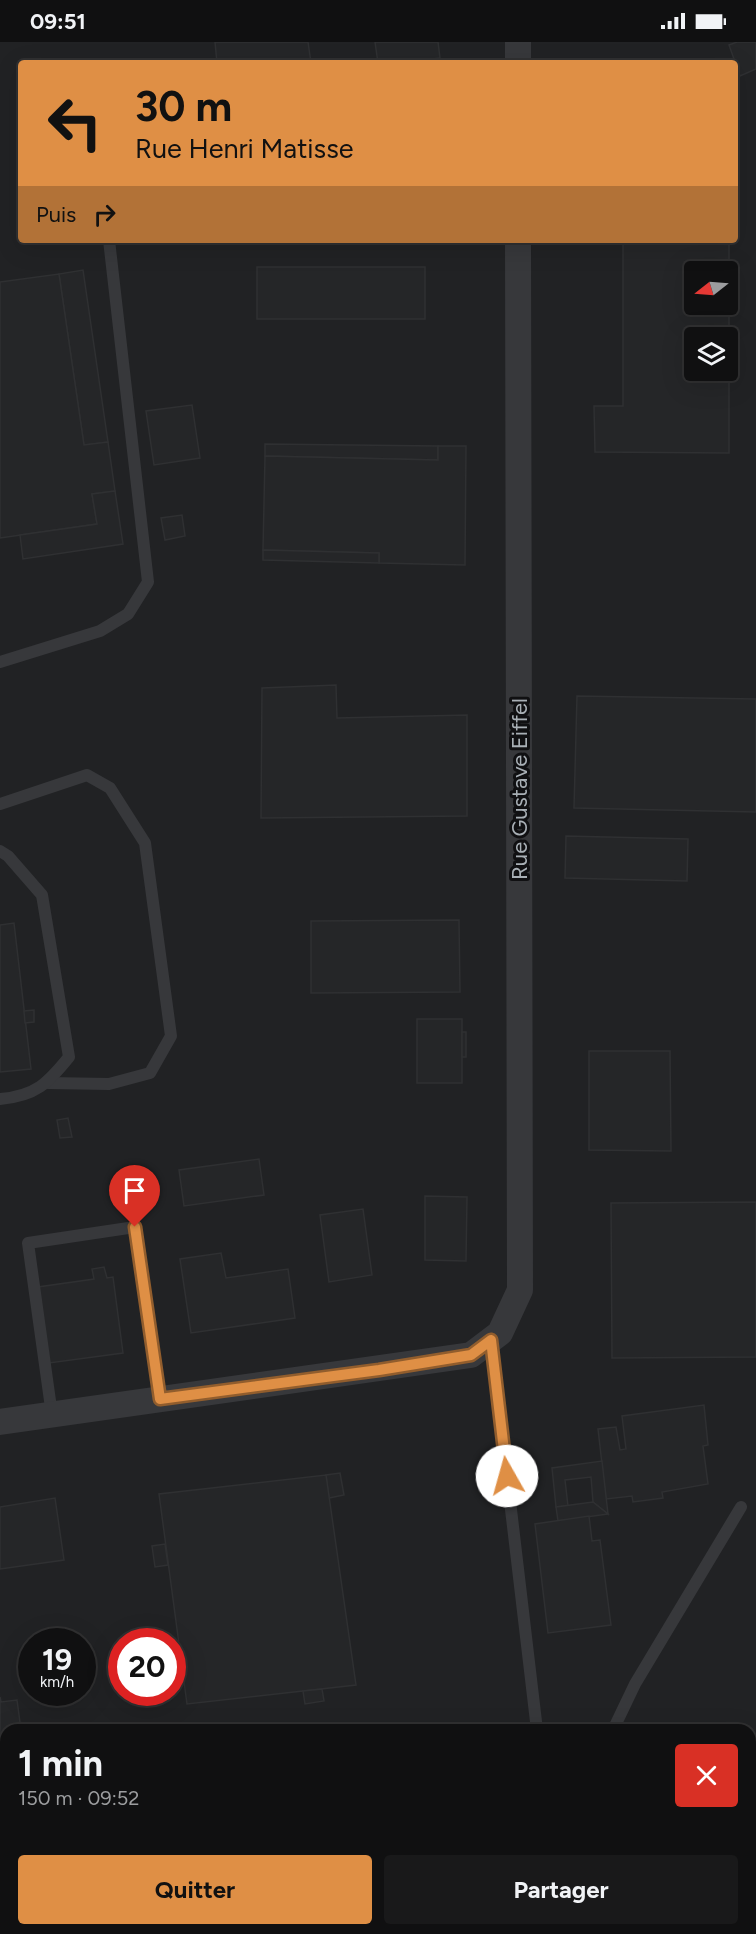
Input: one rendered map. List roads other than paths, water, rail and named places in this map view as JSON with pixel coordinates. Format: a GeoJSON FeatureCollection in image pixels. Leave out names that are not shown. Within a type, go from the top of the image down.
{"type":"FeatureCollection","features":[{"type":"Feature","properties":{"kind":"street"},"geometry":{"type":"LineString","coordinates":[[518,42],[518,60]]}},
{"type":"Feature","properties":{"kind":"street","name":"Rue Gustave Eiffel"},"geometry":{"type":"LineString","coordinates":[[495,1336],[520,1290],[518,243]]}},
{"type":"Feature","properties":{"kind":"street"},"geometry":{"type":"LineString","coordinates":[[0,1422],[379,1370],[471,1355],[495,1336]]}},
{"type":"Feature","properties":{"kind":"lane"},"geometry":{"type":"LineString","coordinates":[[0,662],[100,631],[128,614],[148,582],[109,243]]}},
{"type":"Feature","properties":{"kind":"lane"},"geometry":{"type":"LineString","coordinates":[[0,804],[87,775],[110,788],[145,843],[171,1036],[150,1073],[109,1084],[48,1083]]}},
{"type":"Feature","properties":{"kind":"lane"},"geometry":{"type":"LineString","coordinates":[[0,851],[8,856],[42,895],[69,1057],[48,1083],[18,1098],[0,1100]]}},
{"type":"Feature","properties":{"kind":"lane"},"geometry":{"type":"LineString","coordinates":[[52,1415],[28,1243],[135,1227],[160,1399]]}},
{"type":"Feature","properties":{"kind":"lane"},"geometry":{"type":"LineString","coordinates":[[495,1336],[536,1724]]}},
{"type":"Feature","properties":{"kind":"lane"},"geometry":{"type":"LineString","coordinates":[[616,1724],[635,1684],[741,1507]]}}]}
